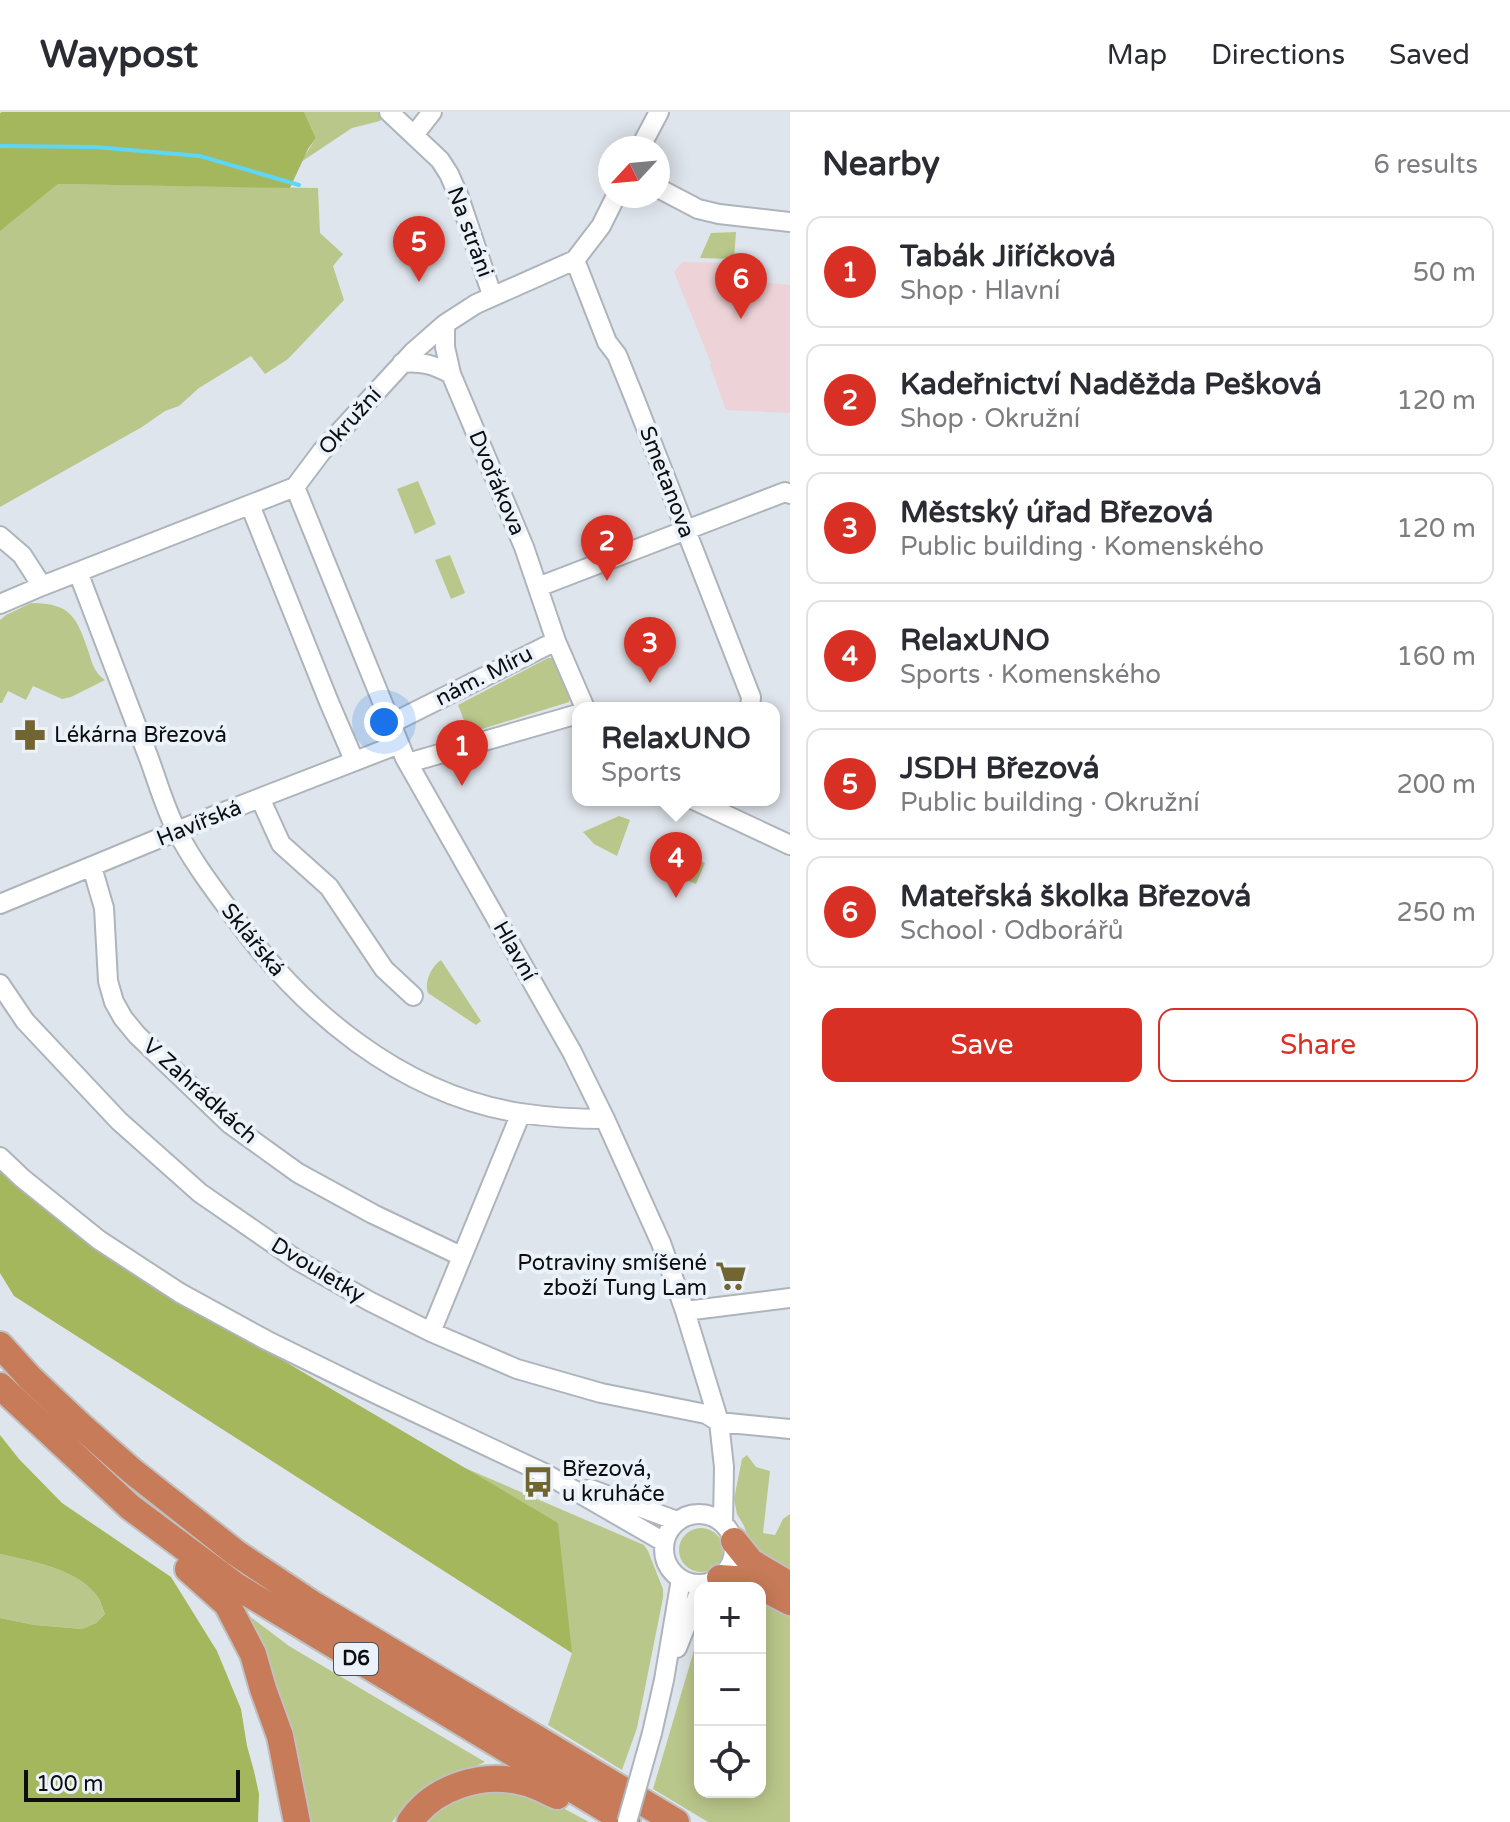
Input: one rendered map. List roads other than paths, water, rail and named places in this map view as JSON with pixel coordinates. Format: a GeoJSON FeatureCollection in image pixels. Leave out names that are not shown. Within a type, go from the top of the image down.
{"type":"FeatureCollection","features":[{"type":"Feature","properties":{"kind":"highway","name":"D6"},"geometry":{"type":"LineString","coordinates":[[0,1345],[30,1378],[132,1471],[236,1553],[314,1605],[676,1822]]}},
{"type":"Feature","properties":{"kind":"highway","name":"D6"},"geometry":{"type":"LineString","coordinates":[[0,1386],[130,1507],[236,1586],[627,1822]]}},
{"type":"Feature","properties":{"kind":"highway"},"geometry":{"type":"LineString","coordinates":[[99,1479],[126,1515],[227,1604],[253,1654],[280,1736],[297,1822]]}},
{"type":"Feature","properties":{"kind":"highway"},"geometry":{"type":"LineString","coordinates":[[169,1498],[195,1505],[279,1566],[369,1623],[696,1822]]}},
{"type":"Feature","properties":{"kind":"highway"},"geometry":{"type":"LineString","coordinates":[[728,1531],[751,1562],[790,1585]]}},
{"type":"Feature","properties":{"kind":"highway"},"geometry":{"type":"LineString","coordinates":[[731,1582],[752,1582]]}},
{"type":"Feature","properties":{"kind":"highway"},"geometry":{"type":"LineString","coordinates":[[766,1589],[790,1602]]}},
{"type":"Feature","properties":{"kind":"highway"},"geometry":{"type":"LineString","coordinates":[[410,1822],[429,1801],[452,1788],[472,1781],[497,1780],[522,1781],[604,1822]]}},
{"type":"Feature","properties":{"kind":"street","name":"Na stráni"},"geometry":{"type":"LineString","coordinates":[[389,112],[440,160],[449,174],[492,295]]}},
{"type":"Feature","properties":{"kind":"street"},"geometry":{"type":"LineString","coordinates":[[414,135],[432,112]]}},
{"type":"Feature","properties":{"kind":"street"},"geometry":{"type":"LineString","coordinates":[[646,136],[659,112]]}},
{"type":"Feature","properties":{"kind":"street"},"geometry":{"type":"LineString","coordinates":[[670,194],[698,209],[719,214],[790,222]]}},
{"type":"Feature","properties":{"kind":"street","name":"Okružní"},"geometry":{"type":"LineString","coordinates":[[295,487],[322,451],[402,363],[445,324],[492,295],[575,260],[601,226],[610,208]]}},
{"type":"Feature","properties":{"kind":"street","name":"Smetanova"},"geometry":{"type":"LineString","coordinates":[[575,260],[607,342],[623,369],[751,702]]}},
{"type":"Feature","properties":{"kind":"street","name":"Dvořákova"},"geometry":{"type":"LineString","coordinates":[[445,324],[445,347],[451,374],[524,547],[556,641]]}},
{"type":"Feature","properties":{"kind":"street"},"geometry":{"type":"LineString","coordinates":[[402,363],[429,363],[451,374]]}},
{"type":"Feature","properties":{"kind":"street"},"geometry":{"type":"LineString","coordinates":[[0,604],[295,487]]}},
{"type":"Feature","properties":{"kind":"street","name":"Hlavní"},"geometry":{"type":"LineString","coordinates":[[295,487],[408,763],[551,1013],[605,1119],[661,1243],[719,1422],[728,1531]]}},
{"type":"Feature","properties":{"kind":"street"},"geometry":{"type":"LineString","coordinates":[[538,587],[788,489]]}},
{"type":"Feature","properties":{"kind":"street"},"geometry":{"type":"LineString","coordinates":[[250,505],[354,760]]}},
{"type":"Feature","properties":{"kind":"street"},"geometry":{"type":"LineString","coordinates":[[0,536],[22,555],[42,586]]}},
{"type":"Feature","properties":{"kind":"street","name":"Sklářská"},"geometry":{"type":"LineString","coordinates":[[78,572],[177,832],[250,940],[283,978],[373,1055],[459,1097],[521,1113],[605,1119]]}},
{"type":"Feature","properties":{"kind":"street","name":"nám. Míru"},"geometry":{"type":"LineString","coordinates":[[390,724],[556,641],[582,702]]}},
{"type":"Feature","properties":{"kind":"street"},"geometry":{"type":"LineString","coordinates":[[408,763],[572,716]]}},
{"type":"Feature","properties":{"kind":"street","name":"Havířská"},"geometry":{"type":"LineString","coordinates":[[0,904],[399,744]]}},
{"type":"Feature","properties":{"kind":"street"},"geometry":{"type":"LineString","coordinates":[[260,798],[281,844],[329,887],[384,969],[413,996]]}},
{"type":"Feature","properties":{"kind":"street"},"geometry":{"type":"LineString","coordinates":[[724,807],[790,845]]}},
{"type":"Feature","properties":{"kind":"street","name":"V Zahrádkách"},"geometry":{"type":"LineString","coordinates":[[92,867],[104,908],[108,981],[114,1002],[137,1035],[230,1124],[298,1173],[373,1214],[461,1256]]}},
{"type":"Feature","properties":{"kind":"street","name":"Dvouletky"},"geometry":{"type":"LineString","coordinates":[[0,984],[25,1021],[119,1121],[200,1193],[297,1260],[369,1301],[517,1369],[601,1393],[706,1414],[719,1422],[790,1428]]}},
{"type":"Feature","properties":{"kind":"street"},"geometry":{"type":"LineString","coordinates":[[431,1332],[521,1113]]}},
{"type":"Feature","properties":{"kind":"street"},"geometry":{"type":"LineString","coordinates":[[0,1157],[99,1240],[180,1293],[360,1387],[546,1474],[664,1542]]}},
{"type":"Feature","properties":{"kind":"street"},"geometry":{"type":"LineString","coordinates":[[685,1311],[790,1298]]}},
{"type":"Feature","properties":{"kind":"street"},"geometry":{"type":"LineString","coordinates":[[703,1513],[724,1467]]}},
{"type":"Feature","properties":{"kind":"street"},"geometry":{"type":"LineString","coordinates":[[546,1474],[677,1521]]}},
{"type":"Feature","properties":{"kind":"street"},"geometry":{"type":"LineString","coordinates":[[694,1583],[681,1579],[669,1567],[664,1542],[677,1521],[685,1516],[703,1513],[713,1516],[728,1531],[735,1551],[728,1571],[711,1582]]}},
{"type":"Feature","properties":{"kind":"street"},"geometry":{"type":"LineString","coordinates":[[627,1822],[664,1680],[681,1579]]}},
{"type":"Feature","properties":{"kind":"street"},"geometry":{"type":"LineString","coordinates":[[664,1680],[694,1612]]}},
{"type":"Feature","properties":{"kind":"waterway"},"geometry":{"type":"LineString","coordinates":[[0,146],[95,147],[200,156],[299,185]]}},
{"type":"Feature","properties":{"kind":"place","name":"JSDH Březová"},"geometry":{"type":"Point","coordinates":[419,282]}},
{"type":"Feature","properties":{"kind":"place","name":"Mateřská školka Březová"},"geometry":{"type":"Point","coordinates":[741,319]}},
{"type":"Feature","properties":{"kind":"place","name":"Kadeřnictví Naděžda Pešková"},"geometry":{"type":"Point","coordinates":[607,581]}},
{"type":"Feature","properties":{"kind":"place","name":"Městský úřad Březová"},"geometry":{"type":"Point","coordinates":[650,683]}},
{"type":"Feature","properties":{"kind":"place","name":"Lékárna Březová"},"geometry":{"type":"Point","coordinates":[30,735]}},
{"type":"Feature","properties":{"kind":"place","name":"Tabák Jiříčková"},"geometry":{"type":"Point","coordinates":[462,786]}},
{"type":"Feature","properties":{"kind":"place","name":"RelaxUNO"},"geometry":{"type":"Point","coordinates":[676,898]}},
{"type":"Feature","properties":{"kind":"place","name":"Potraviny smíšené zboží Tung Lam"},"geometry":{"type":"Point","coordinates":[731,1276]}},
{"type":"Feature","properties":{"kind":"place","name":"Březová, u kruháče"},"geometry":{"type":"Point","coordinates":[538,1482]}}]}
